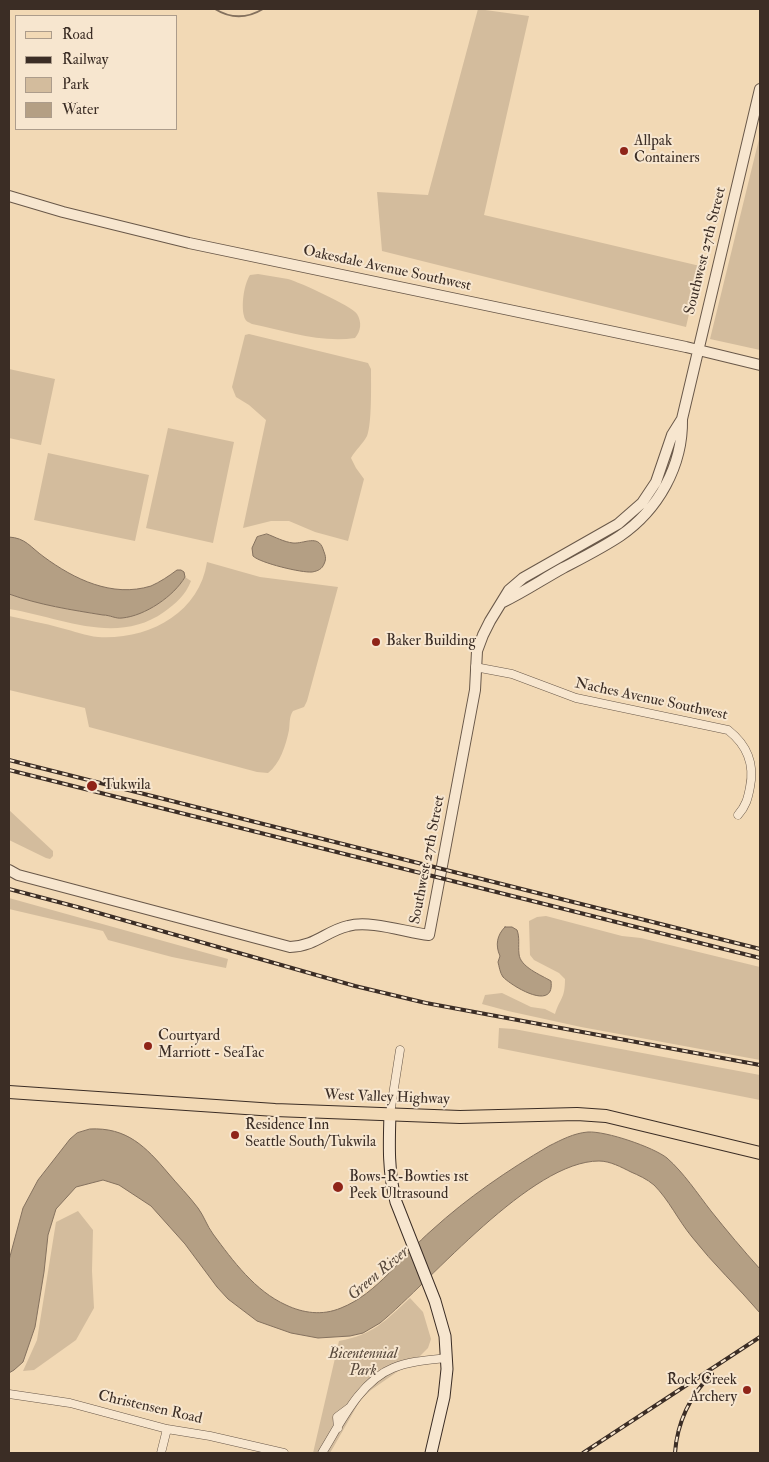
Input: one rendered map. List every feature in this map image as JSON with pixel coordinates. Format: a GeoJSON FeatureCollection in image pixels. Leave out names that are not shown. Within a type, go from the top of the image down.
{"type":"FeatureCollection","features":[{"type":"Feature","properties":{"kind":"main road","name":"West Valley Highway"},"geometry":{"type":"LineString","coordinates":[[9,1092],[275,1110],[499,1117],[577,1114],[606,1116],[760,1153]]}},
{"type":"Feature","properties":{"kind":"main road"},"geometry":{"type":"LineString","coordinates":[[390,1114],[389,1171],[391,1186],[435,1301],[444,1331],[447,1358],[444,1397],[430,1453]]}},
{"type":"Feature","properties":{"kind":"street","name":"Southwest 27th Street"},"geometry":{"type":"LineString","coordinates":[[9,870],[18,875],[283,946],[297,947],[312,943],[344,927],[362,924],[429,935],[475,690],[477,651],[483,635],[503,602],[619,537],[645,515],[661,494],[674,468],[682,438],[682,419],[760,89]]}},
{"type":"Feature","properties":{"kind":"street","name":"Oakesdale Avenue Southwest"},"geometry":{"type":"LineString","coordinates":[[9,196],[63,212],[189,243],[698,350],[760,365]]}},
{"type":"Feature","properties":{"kind":"street","name":"Naches Avenue Southwest"},"geometry":{"type":"LineString","coordinates":[[476,666],[512,674],[576,698],[728,730],[744,744],[752,765],[747,802],[738,815]]}},
{"type":"Feature","properties":{"kind":"street"},"geometry":{"type":"LineString","coordinates":[[390,1114],[400,1050]]}},
{"type":"Feature","properties":{"kind":"street"},"geometry":{"type":"LineString","coordinates":[[322,1453],[338,1428],[337,1417],[353,1404],[367,1385],[392,1368],[414,1362],[447,1358]]}},
{"type":"Feature","properties":{"kind":"street","name":"Christensen Road"},"geometry":{"type":"LineString","coordinates":[[9,1394],[48,1399],[92,1408],[167,1429],[243,1443],[284,1453]]}},
{"type":"Feature","properties":{"kind":"street"},"geometry":{"type":"LineString","coordinates":[[161,1453],[167,1429]]}},
{"type":"Feature","properties":{"kind":"green space"},"geometry":{"type":"Polygon","coordinates":[[[478,9],[529,16],[484,215],[700,266],[686,327],[382,251],[377,192],[428,195],[478,9]]]}},
{"type":"Feature","properties":{"kind":"green space"},"geometry":{"type":"Polygon","coordinates":[[[760,135],[760,350],[710,339],[760,135]]]}},
{"type":"Feature","properties":{"kind":"green space"},"geometry":{"type":"Polygon","coordinates":[[[258,274],[294,281],[353,310],[360,320],[359,332],[355,338],[316,338],[248,322],[244,318],[243,311],[245,289],[250,275],[258,274]]]}},
{"type":"Feature","properties":{"kind":"green space"},"geometry":{"type":"Polygon","coordinates":[[[249,334],[368,363],[371,369],[369,430],[367,436],[351,458],[364,479],[348,541],[315,532],[289,521],[271,521],[243,528],[266,420],[249,405],[236,397],[232,387],[245,335],[249,334]]]}},
{"type":"Feature","properties":{"kind":"green space"},"geometry":{"type":"Polygon","coordinates":[[[9,369],[55,379],[41,445],[9,438],[9,369]]]}},
{"type":"Feature","properties":{"kind":"green space"},"geometry":{"type":"Polygon","coordinates":[[[168,428],[234,442],[213,543],[146,528],[168,428]]]}},
{"type":"Feature","properties":{"kind":"green space"},"geometry":{"type":"Polygon","coordinates":[[[48,453],[149,475],[135,541],[34,520],[48,453]]]}},
{"type":"Feature","properties":{"kind":"green space"},"geometry":{"type":"Polygon","coordinates":[[[207,562],[260,577],[338,587],[307,701],[304,707],[293,711],[282,754],[276,765],[268,773],[257,772],[89,727],[85,708],[9,690],[9,616],[98,637],[117,637],[135,634],[168,620],[182,609],[194,596],[202,580],[207,562]]]}},
{"type":"Feature","properties":{"kind":"green space"},"geometry":{"type":"Polygon","coordinates":[[[185,577],[191,581],[189,586],[183,595],[164,612],[146,622],[127,627],[107,628],[88,626],[9,609],[9,594],[68,609],[122,618],[140,613],[158,604],[174,591],[185,577]]]}},
{"type":"Feature","properties":{"kind":"green space"},"geometry":{"type":"Polygon","coordinates":[[[9,810],[53,851],[53,856],[50,859],[9,840],[9,810]]]}},
{"type":"Feature","properties":{"kind":"green space"},"geometry":{"type":"Polygon","coordinates":[[[9,898],[228,959],[226,968],[172,957],[108,940],[103,931],[9,909],[9,898]]]}},
{"type":"Feature","properties":{"kind":"green space"},"geometry":{"type":"Polygon","coordinates":[[[546,916],[622,936],[641,938],[760,967],[760,1060],[581,1027],[482,1004],[485,995],[502,993],[531,1007],[545,1009],[555,1014],[563,995],[565,979],[559,973],[534,960],[530,955],[529,921],[537,917],[546,916]]]}},
{"type":"Feature","properties":{"kind":"green space"},"geometry":{"type":"Polygon","coordinates":[[[499,1028],[514,1029],[760,1075],[760,1100],[498,1048],[499,1028]]]}},
{"type":"Feature","properties":{"kind":"green space"},"geometry":{"type":"Polygon","coordinates":[[[78,1211],[93,1230],[92,1271],[94,1308],[76,1340],[34,1370],[23,1371],[37,1340],[56,1222],[78,1211]]]}},
{"type":"Feature","properties":{"kind":"green space","name":"Bicentennial Park"},"geometry":{"type":"Polygon","coordinates":[[[410,1298],[423,1312],[431,1339],[428,1348],[420,1356],[361,1399],[330,1453],[313,1453],[339,1341],[370,1331],[386,1320],[410,1298]]]}},
{"type":"Feature","properties":{"kind":"water"},"geometry":{"type":"Polygon","coordinates":[[[267,534],[293,543],[318,542],[321,544],[325,556],[323,566],[316,571],[307,572],[281,567],[257,559],[253,556],[252,548],[257,537],[267,534]]]}},
{"type":"Feature","properties":{"kind":"water"},"geometry":{"type":"Polygon","coordinates":[[[9,537],[24,541],[56,565],[81,579],[108,588],[122,590],[151,586],[177,570],[184,572],[185,577],[174,591],[158,604],[140,613],[122,618],[44,604],[9,594],[9,537]]]}},
{"type":"Feature","properties":{"kind":"water"},"geometry":{"type":"Polygon","coordinates":[[[505,927],[512,927],[517,930],[519,954],[523,963],[551,981],[550,990],[547,995],[540,996],[524,991],[503,977],[498,962],[500,956],[497,944],[500,933],[505,927]]]}},
{"type":"Feature","properties":{"kind":"water"},"geometry":{"type":"Polygon","coordinates":[[[90,1129],[115,1131],[135,1140],[152,1155],[195,1204],[211,1231],[237,1265],[255,1284],[264,1292],[286,1305],[306,1312],[320,1313],[341,1308],[354,1302],[378,1284],[445,1218],[503,1175],[549,1146],[568,1137],[588,1132],[617,1137],[651,1149],[667,1158],[685,1177],[760,1269],[760,1313],[700,1247],[654,1185],[640,1176],[607,1162],[599,1161],[572,1166],[543,1180],[484,1226],[380,1323],[363,1333],[350,1336],[318,1338],[291,1333],[257,1321],[228,1299],[185,1244],[151,1206],[119,1185],[103,1180],[76,1187],[56,1209],[48,1235],[35,1327],[23,1362],[9,1373],[9,1260],[23,1208],[38,1180],[70,1139],[77,1133],[90,1129]]]}},
{"type":"Feature","properties":{"kind":"waterway"},"geometry":{"type":"LineString","coordinates":[[215,9],[233,16],[245,16],[263,9]]}},
{"type":"Feature","properties":{"kind":"railway"},"geometry":{"type":"LineString","coordinates":[[9,760],[760,949]]}},
{"type":"Feature","properties":{"kind":"railway"},"geometry":{"type":"LineString","coordinates":[[9,770],[760,958]]}},
{"type":"Feature","properties":{"kind":"railway"},"geometry":{"type":"LineString","coordinates":[[9,889],[355,986],[426,1003],[760,1065]]}},
{"type":"Feature","properties":{"kind":"railway"},"geometry":{"type":"LineString","coordinates":[[583,1453],[760,1337]]}},
{"type":"Feature","properties":{"kind":"railway"},"geometry":{"type":"LineString","coordinates":[[675,1453],[676,1442],[686,1410],[697,1391],[712,1374]]}},
{"type":"Feature","properties":{"kind":"place","name":"Allpak Containers"},"geometry":{"type":"Point","coordinates":[624,151]}},
{"type":"Feature","properties":{"kind":"place","name":"Baker Building"},"geometry":{"type":"Point","coordinates":[376,642]}},
{"type":"Feature","properties":{"kind":"place","name":"Tukwila"},"geometry":{"type":"Point","coordinates":[92,786]}},
{"type":"Feature","properties":{"kind":"place","name":"Courtyard Marriott - SeaTac"},"geometry":{"type":"Point","coordinates":[148,1046]}},
{"type":"Feature","properties":{"kind":"place","name":"Residence Inn Seattle South/Tukwila"},"geometry":{"type":"Point","coordinates":[235,1135]}},
{"type":"Feature","properties":{"kind":"place","name":"Bows-R-Bowties 1st Peek Ultrasound"},"geometry":{"type":"Point","coordinates":[338,1187]}},
{"type":"Feature","properties":{"kind":"place","name":"Rock Creek Archery"},"geometry":{"type":"Point","coordinates":[747,1390]}},
{"type":"Feature","properties":{"kind":"water label","name":"Green River"},"geometry":{"type":"Point","coordinates":[379,1274]}}]}
